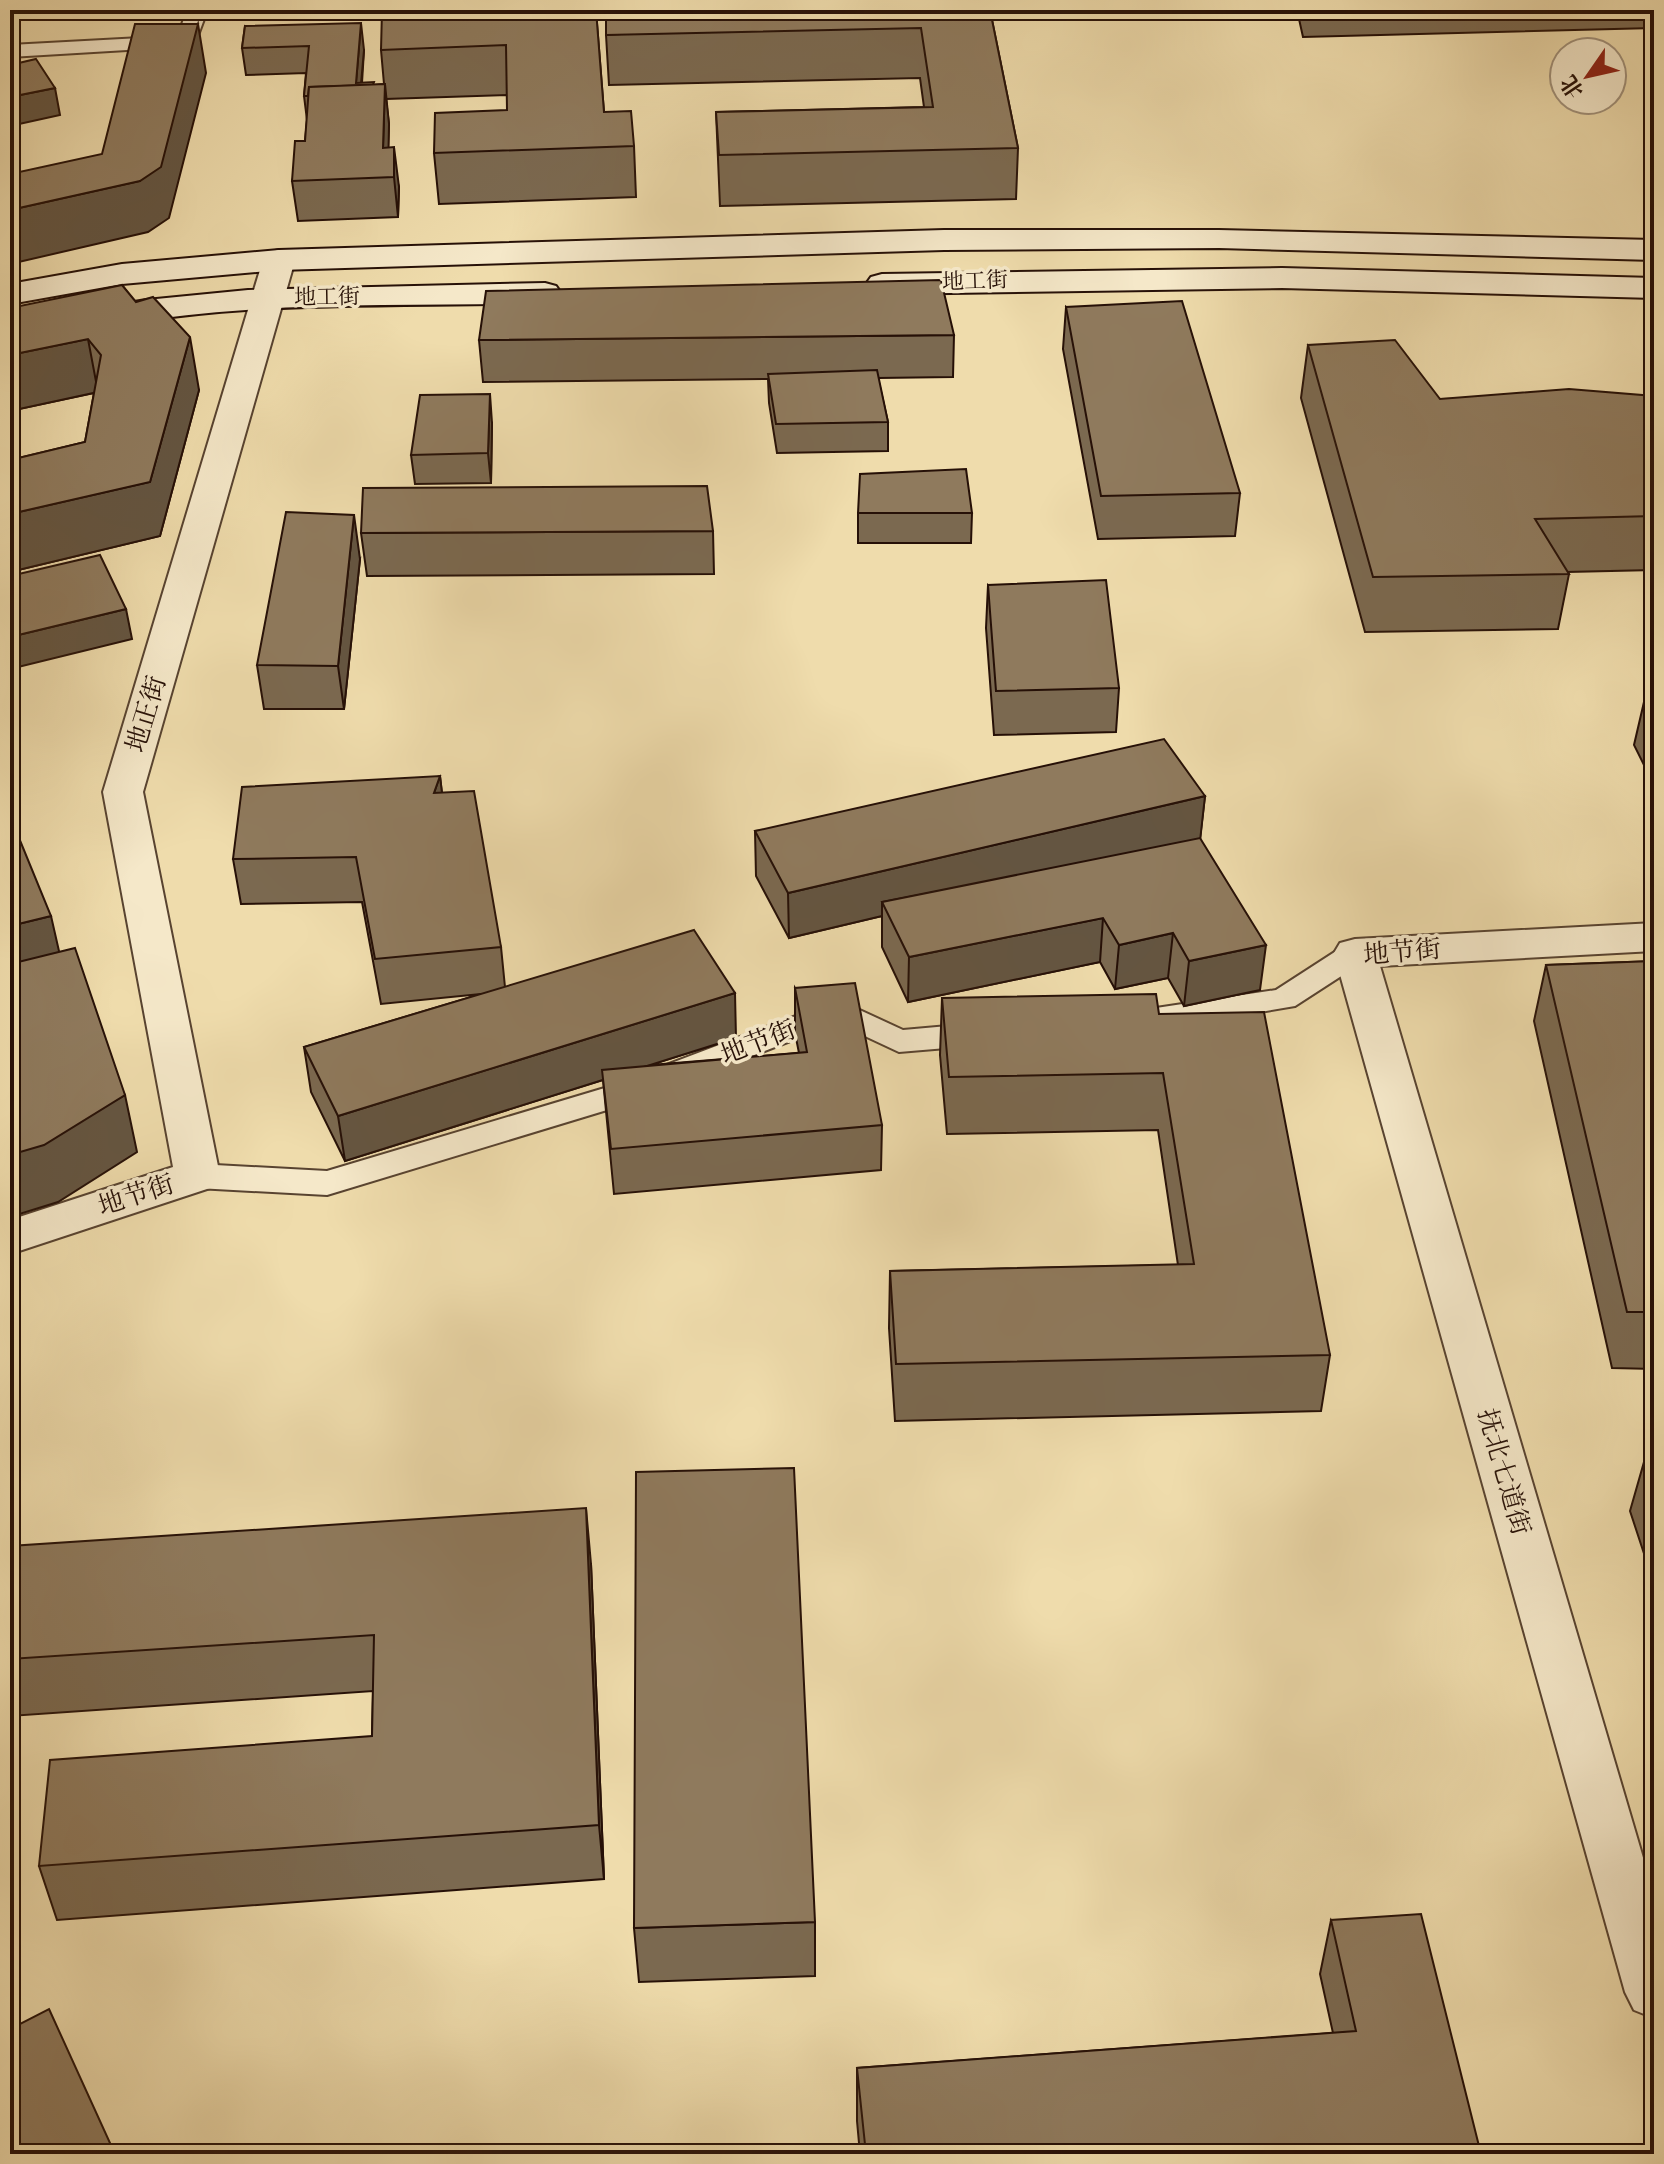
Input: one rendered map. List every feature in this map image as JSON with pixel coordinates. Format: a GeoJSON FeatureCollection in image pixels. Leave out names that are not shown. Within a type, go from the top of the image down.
{"type":"FeatureCollection","features":[{"type":"Feature","properties":{"kind":"main road","name":"地工街"},"geometry":{"type":"LineString","coordinates":[[10,294],[122,274],[279,260],[959,240],[1219,239],[1654,250]]}},
{"type":"Feature","properties":{"kind":"main road","name":"地正街"},"geometry":{"type":"LineString","coordinates":[[197,1176],[123,792],[279,260]]}},
{"type":"Feature","properties":{"kind":"main road","name":"地工街"},"geometry":{"type":"LineString","coordinates":[[845,285],[1051,279],[1282,278],[1654,288]]}},
{"type":"Feature","properties":{"kind":"main road","name":"地工街"},"geometry":{"type":"LineString","coordinates":[[10,333],[142,310],[269,299],[577,292]]}},
{"type":"Feature","properties":{"kind":"main road","name":"地节街"},"geometry":{"type":"LineString","coordinates":[[1355,953],[1654,937]]}},
{"type":"Feature","properties":{"kind":"main road","name":"抚北七道街"},"geometry":{"type":"LineString","coordinates":[[1355,953],[1654,1992]]}},
{"type":"Feature","properties":{"kind":"main road","name":"地节街"},"geometry":{"type":"LineString","coordinates":[[10,1237],[197,1176]]}},
{"type":"Feature","properties":{"kind":"lane"},"geometry":{"type":"LineString","coordinates":[[10,51],[187,42],[197,11]]}},
{"type":"Feature","properties":{"kind":"lane","name":"地节街"},"geometry":{"type":"LineString","coordinates":[[1130,1021],[1176,1017],[1284,999],[1355,953]]}},
{"type":"Feature","properties":{"kind":"lane","name":"地节街"},"geometry":{"type":"LineString","coordinates":[[197,1176],[327,1183],[619,1095],[838,1011],[899,1041],[1007,1031]]}},
{"type":"Feature","properties":{"kind":"building"},"geometry":{"type":"Polygon","coordinates":[[[382,10],[596,10],[604,112],[631,111],[634,146],[434,153],[435,113],[507,110],[506,45],[381,50],[382,10]]]}},
{"type":"Feature","properties":{"kind":"building"},"geometry":{"type":"Polygon","coordinates":[[[606,10],[990,10],[1018,148],[719,155],[716,112],[933,107],[921,28],[606,35],[606,10]]]}},
{"type":"Feature","properties":{"kind":"building"},"geometry":{"type":"Polygon","coordinates":[[[361,23],[356,83],[374,82],[373,85],[309,87],[308,96],[304,96],[309,46],[242,48],[245,26],[361,23]]]}},
{"type":"Feature","properties":{"kind":"building"},"geometry":{"type":"Polygon","coordinates":[[[135,24],[198,24],[161,167],[140,181],[10,210],[10,174],[102,154],[135,24]]]}},
{"type":"Feature","properties":{"kind":"building"},"geometry":{"type":"Polygon","coordinates":[[[36,59],[55,88],[10,97],[10,65],[36,59]]]}},
{"type":"Feature","properties":{"kind":"building"},"geometry":{"type":"Polygon","coordinates":[[[385,84],[383,148],[394,147],[394,177],[292,181],[295,141],[305,141],[309,87],[385,84]]]}},
{"type":"Feature","properties":{"kind":"building"},"geometry":{"type":"Polygon","coordinates":[[[941,280],[954,335],[479,340],[486,291],[941,280]]]}},
{"type":"Feature","properties":{"kind":"building"},"geometry":{"type":"Polygon","coordinates":[[[122,285],[136,302],[153,297],[190,337],[150,482],[10,514],[10,460],[85,442],[101,355],[88,339],[10,355],[10,308],[122,285]]]}},
{"type":"Feature","properties":{"kind":"building"},"geometry":{"type":"Polygon","coordinates":[[[1182,301],[1240,493],[1101,496],[1066,307],[1182,301]]]}},
{"type":"Feature","properties":{"kind":"building"},"geometry":{"type":"Polygon","coordinates":[[[1395,340],[1440,399],[1569,389],[1654,396],[1654,516],[1535,519],[1569,574],[1373,577],[1308,345],[1395,340]]]}},
{"type":"Feature","properties":{"kind":"building"},"geometry":{"type":"Polygon","coordinates":[[[877,370],[888,422],[776,424],[768,374],[877,370]]]}},
{"type":"Feature","properties":{"kind":"building"},"geometry":{"type":"Polygon","coordinates":[[[490,394],[488,453],[411,455],[420,395],[490,394]]]}},
{"type":"Feature","properties":{"kind":"building"},"geometry":{"type":"Polygon","coordinates":[[[966,469],[972,513],[858,513],[860,474],[966,469]]]}},
{"type":"Feature","properties":{"kind":"building"},"geometry":{"type":"Polygon","coordinates":[[[707,486],[713,531],[361,533],[363,488],[707,486]]]}},
{"type":"Feature","properties":{"kind":"building"},"geometry":{"type":"Polygon","coordinates":[[[286,512],[354,515],[338,666],[257,665],[286,512]]]}},
{"type":"Feature","properties":{"kind":"building"},"geometry":{"type":"Polygon","coordinates":[[[100,555],[126,609],[10,637],[10,576],[100,555]]]}},
{"type":"Feature","properties":{"kind":"building"},"geometry":{"type":"Polygon","coordinates":[[[1106,580],[1119,688],[996,691],[988,585],[1106,580]]]}},
{"type":"Feature","properties":{"kind":"building"},"geometry":{"type":"Polygon","coordinates":[[[1647,689],[1654,689],[1654,703],[1647,689]]]}},
{"type":"Feature","properties":{"kind":"building"},"geometry":{"type":"Polygon","coordinates":[[[1164,739],[1205,796],[788,893],[755,831],[1164,739]]]}},
{"type":"Feature","properties":{"kind":"building"},"geometry":{"type":"Polygon","coordinates":[[[440,776],[434,793],[474,791],[501,947],[375,959],[356,857],[233,859],[242,787],[440,776]]]}},
{"type":"Feature","properties":{"kind":"building"},"geometry":{"type":"Polygon","coordinates":[[[10,816],[51,916],[10,926],[10,816]]]}},
{"type":"Feature","properties":{"kind":"building"},"geometry":{"type":"Polygon","coordinates":[[[1200,838],[1266,945],[1189,961],[1173,933],[1119,945],[1103,918],[909,957],[882,902],[1200,838]]]}},
{"type":"Feature","properties":{"kind":"building"},"geometry":{"type":"Polygon","coordinates":[[[694,930],[735,993],[338,1116],[304,1047],[694,930]]]}},
{"type":"Feature","properties":{"kind":"building"},"geometry":{"type":"Polygon","coordinates":[[[75,948],[125,1095],[44,1145],[10,1155],[10,964],[75,948]]]}},
{"type":"Feature","properties":{"kind":"building"},"geometry":{"type":"Polygon","coordinates":[[[1654,961],[1654,1312],[1627,1312],[1546,965],[1654,961]]]}},
{"type":"Feature","properties":{"kind":"building"},"geometry":{"type":"Polygon","coordinates":[[[855,983],[882,1125],[611,1149],[602,1070],[807,1052],[795,988],[855,983]]]}},
{"type":"Feature","properties":{"kind":"building"},"geometry":{"type":"Polygon","coordinates":[[[1156,994],[1159,1014],[1264,1012],[1330,1355],[896,1364],[890,1271],[1194,1264],[1163,1073],[949,1077],[942,998],[1156,994]]]}},
{"type":"Feature","properties":{"kind":"building"},"geometry":{"type":"Polygon","coordinates":[[[1654,1454],[1654,1478],[1646,1455],[1654,1454]]]}},
{"type":"Feature","properties":{"kind":"building"},"geometry":{"type":"Polygon","coordinates":[[[794,1468],[815,1922],[634,1928],[636,1472],[794,1468]]]}},
{"type":"Feature","properties":{"kind":"building"},"geometry":{"type":"Polygon","coordinates":[[[586,1508],[599,1825],[39,1866],[50,1760],[372,1736],[374,1635],[10,1659],[10,1546],[586,1508]]]}},
{"type":"Feature","properties":{"kind":"building"},"geometry":{"type":"Polygon","coordinates":[[[1421,1914],[1481,2154],[866,2154],[857,2068],[1356,2031],[1331,1920],[1421,1914]]]}},
{"type":"Feature","properties":{"kind":"building"},"geometry":{"type":"Polygon","coordinates":[[[49,2009],[115,2154],[10,2154],[10,2029],[49,2009]]]}}]}
